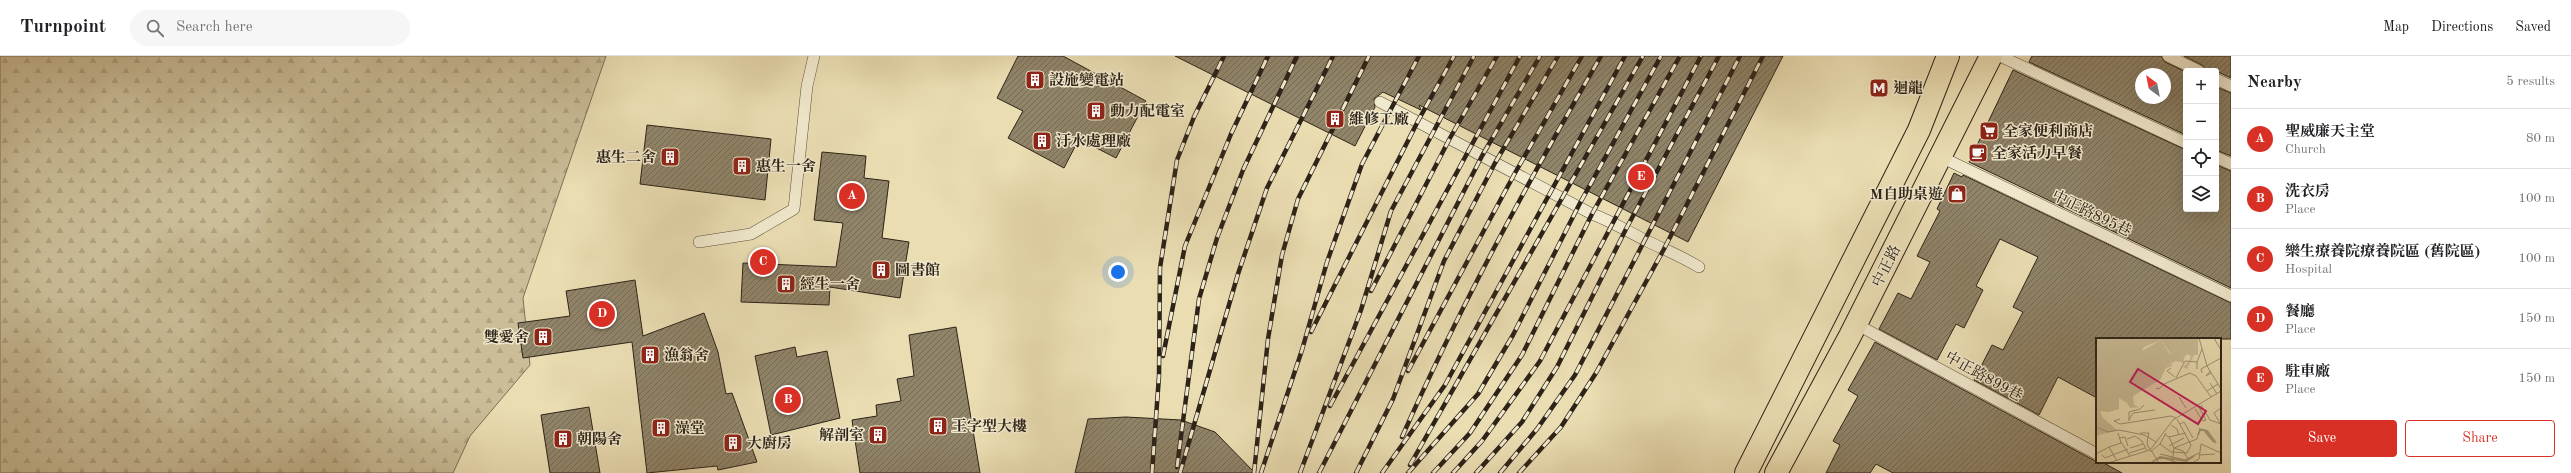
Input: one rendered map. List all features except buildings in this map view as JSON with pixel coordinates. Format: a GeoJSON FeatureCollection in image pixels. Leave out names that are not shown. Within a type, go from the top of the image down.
{"type":"FeatureCollection","features":[{"type":"Feature","properties":{"kind":"main road","name":"中正路"},"geometry":{"type":"LineString","coordinates":[[1746,473],[1919,130],[1948,56]]}},
{"type":"Feature","properties":{"kind":"main road","name":"中正路"},"geometry":{"type":"LineString","coordinates":[[1776,473],[1856,324],[1991,56]]}},
{"type":"Feature","properties":{"kind":"lane"},"geometry":{"type":"LineString","coordinates":[[699,242],[751,234],[794,209],[807,86],[814,56]]}},
{"type":"Feature","properties":{"kind":"lane"},"geometry":{"type":"LineString","coordinates":[[2000,56],[2183,142]]}},
{"type":"Feature","properties":{"kind":"lane"},"geometry":{"type":"LineString","coordinates":[[2168,56],[2193,68]]}},
{"type":"Feature","properties":{"kind":"lane"},"geometry":{"type":"LineString","coordinates":[[2219,80],[2231,86]]}},
{"type":"Feature","properties":{"kind":"lane"},"geometry":{"type":"LineString","coordinates":[[1380,102],[1592,214],[1612,221],[1664,249],[1675,252],[1699,267]]}},
{"type":"Feature","properties":{"kind":"lane","name":"中正路895巷"},"geometry":{"type":"LineString","coordinates":[[1941,157],[2231,296]]}},
{"type":"Feature","properties":{"kind":"lane"},"geometry":{"type":"LineString","coordinates":[[2219,158],[2231,164]]}},
{"type":"Feature","properties":{"kind":"lane","name":"中正路899巷"},"geometry":{"type":"LineString","coordinates":[[1856,324],[2096,453]]}},
{"type":"Feature","properties":{"kind":"green space"},"geometry":{"type":"Polygon","coordinates":[[[0,56],[606,56],[523,298],[530,365],[470,436],[453,473],[0,473],[0,56]]]}},
{"type":"Feature","properties":{"kind":"railway"},"geometry":{"type":"LineString","coordinates":[[1152,473],[1159,376],[1160,268],[1177,160],[1194,117],[1224,56]]}},
{"type":"Feature","properties":{"kind":"railway"},"geometry":{"type":"LineString","coordinates":[[1163,356],[1185,246],[1231,134],[1268,56]]}},
{"type":"Feature","properties":{"kind":"railway"},"geometry":{"type":"LineString","coordinates":[[1177,467],[1199,299],[1217,238],[1243,170],[1297,56]]}},
{"type":"Feature","properties":{"kind":"railway"},"geometry":{"type":"LineString","coordinates":[[1180,473],[1238,274],[1267,188],[1333,56]]}},
{"type":"Feature","properties":{"kind":"railway"},"geometry":{"type":"LineString","coordinates":[[1254,473],[1268,339],[1282,255],[1298,199],[1369,56]]}},
{"type":"Feature","properties":{"kind":"railway"},"geometry":{"type":"LineString","coordinates":[[1261,473],[1302,350],[1327,262],[1362,164],[1419,56]]}},
{"type":"Feature","properties":{"kind":"railway"},"geometry":{"type":"LineString","coordinates":[[1311,332],[1418,121],[1454,56]]}},
{"type":"Feature","properties":{"kind":"railway"},"geometry":{"type":"LineString","coordinates":[[1300,473],[1361,310],[1391,211],[1474,56]]}},
{"type":"Feature","properties":{"kind":"railway"},"geometry":{"type":"LineString","coordinates":[[1371,291],[1450,138],[1497,56]]}},
{"type":"Feature","properties":{"kind":"railway"},"geometry":{"type":"LineString","coordinates":[[1330,406],[1520,56]]}},
{"type":"Feature","properties":{"kind":"railway"},"geometry":{"type":"LineString","coordinates":[[1319,473],[1482,156],[1540,56]]}},
{"type":"Feature","properties":{"kind":"railway"},"geometry":{"type":"LineString","coordinates":[[1356,473],[1393,399],[1444,261],[1495,163],[1558,56]]}},
{"type":"Feature","properties":{"kind":"railway"},"geometry":{"type":"LineString","coordinates":[[1408,371],[1515,173],[1582,56]]}},
{"type":"Feature","properties":{"kind":"railway"},"geometry":{"type":"LineString","coordinates":[[1402,437],[1447,340],[1496,244],[1601,56]]}},
{"type":"Feature","properties":{"kind":"railway"},"geometry":{"type":"LineString","coordinates":[[1382,473],[1445,385],[1625,56]]}},
{"type":"Feature","properties":{"kind":"railway"},"geometry":{"type":"LineString","coordinates":[[1410,465],[1643,56]]}},
{"type":"Feature","properties":{"kind":"railway"},"geometry":{"type":"LineString","coordinates":[[1408,473],[1478,394],[1513,335],[1579,205],[1661,56]]}},
{"type":"Feature","properties":{"kind":"railway"},"geometry":{"type":"LineString","coordinates":[[1433,473],[1470,433],[1522,355],[1592,214],[1680,56]]}},
{"type":"Feature","properties":{"kind":"railway"},"geometry":{"type":"LineString","coordinates":[[1453,473],[1482,441],[1540,361],[1701,56]]}},
{"type":"Feature","properties":{"kind":"railway"},"geometry":{"type":"LineString","coordinates":[[1476,473],[1522,422],[1557,367],[1626,229],[1719,56]]}},
{"type":"Feature","properties":{"kind":"railway"},"geometry":{"type":"LineString","coordinates":[[1500,473],[1537,429],[1575,375],[1740,56]]}},
{"type":"Feature","properties":{"kind":"railway"},"geometry":{"type":"LineString","coordinates":[[1519,473],[1561,427],[1596,373],[1664,249],[1763,56]]}},
{"type":"Feature","properties":{"kind":"place","name":"設施變電站"},"geometry":{"type":"Point","coordinates":[1035,80]}},
{"type":"Feature","properties":{"kind":"place","name":"迴龍"},"geometry":{"type":"Point","coordinates":[1879,88]}},
{"type":"Feature","properties":{"kind":"place","name":"動力配電室"},"geometry":{"type":"Point","coordinates":[1096,111]}},
{"type":"Feature","properties":{"kind":"place","name":"維修工廠"},"geometry":{"type":"Point","coordinates":[1335,119]}},
{"type":"Feature","properties":{"kind":"place","name":"全家便利商店"},"geometry":{"type":"Point","coordinates":[1989,131]}},
{"type":"Feature","properties":{"kind":"place","name":"汙水處理廠"},"geometry":{"type":"Point","coordinates":[1042,141]}},
{"type":"Feature","properties":{"kind":"place","name":"全家活力早餐"},"geometry":{"type":"Point","coordinates":[1978,153]}},
{"type":"Feature","properties":{"kind":"place","name":"惠生二舍"},"geometry":{"type":"Point","coordinates":[670,157]}},
{"type":"Feature","properties":{"kind":"place","name":"惠生一舍"},"geometry":{"type":"Point","coordinates":[742,166]}},
{"type":"Feature","properties":{"kind":"place","name":"駐車廠"},"geometry":{"type":"Point","coordinates":[1641,177]}},
{"type":"Feature","properties":{"kind":"place","name":"M自助桌遊"},"geometry":{"type":"Point","coordinates":[1957,194]}},
{"type":"Feature","properties":{"kind":"place","name":"聖威廉天主堂"},"geometry":{"type":"Point","coordinates":[852,196]}},
{"type":"Feature","properties":{"kind":"place","name":"樂生療養院療養院區 (舊院區)"},"geometry":{"type":"Point","coordinates":[763,262]}},
{"type":"Feature","properties":{"kind":"place","name":"圖書館"},"geometry":{"type":"Point","coordinates":[881,270]}},
{"type":"Feature","properties":{"kind":"place","name":"經生一舍"},"geometry":{"type":"Point","coordinates":[786,284]}},
{"type":"Feature","properties":{"kind":"place","name":"餐廳"},"geometry":{"type":"Point","coordinates":[602,314]}},
{"type":"Feature","properties":{"kind":"place","name":"雙愛舍"},"geometry":{"type":"Point","coordinates":[543,337]}},
{"type":"Feature","properties":{"kind":"place","name":"漁翁舍"},"geometry":{"type":"Point","coordinates":[650,355]}},
{"type":"Feature","properties":{"kind":"place","name":"洗衣房"},"geometry":{"type":"Point","coordinates":[788,400]}},
{"type":"Feature","properties":{"kind":"place","name":"王字型大樓"},"geometry":{"type":"Point","coordinates":[938,426]}},
{"type":"Feature","properties":{"kind":"place","name":"澡堂"},"geometry":{"type":"Point","coordinates":[661,428]}},
{"type":"Feature","properties":{"kind":"place","name":"解剖室"},"geometry":{"type":"Point","coordinates":[878,435]}},
{"type":"Feature","properties":{"kind":"place","name":"朝陽舍"},"geometry":{"type":"Point","coordinates":[563,439]}},
{"type":"Feature","properties":{"kind":"place","name":"大廚房"},"geometry":{"type":"Point","coordinates":[733,443]}}]}
